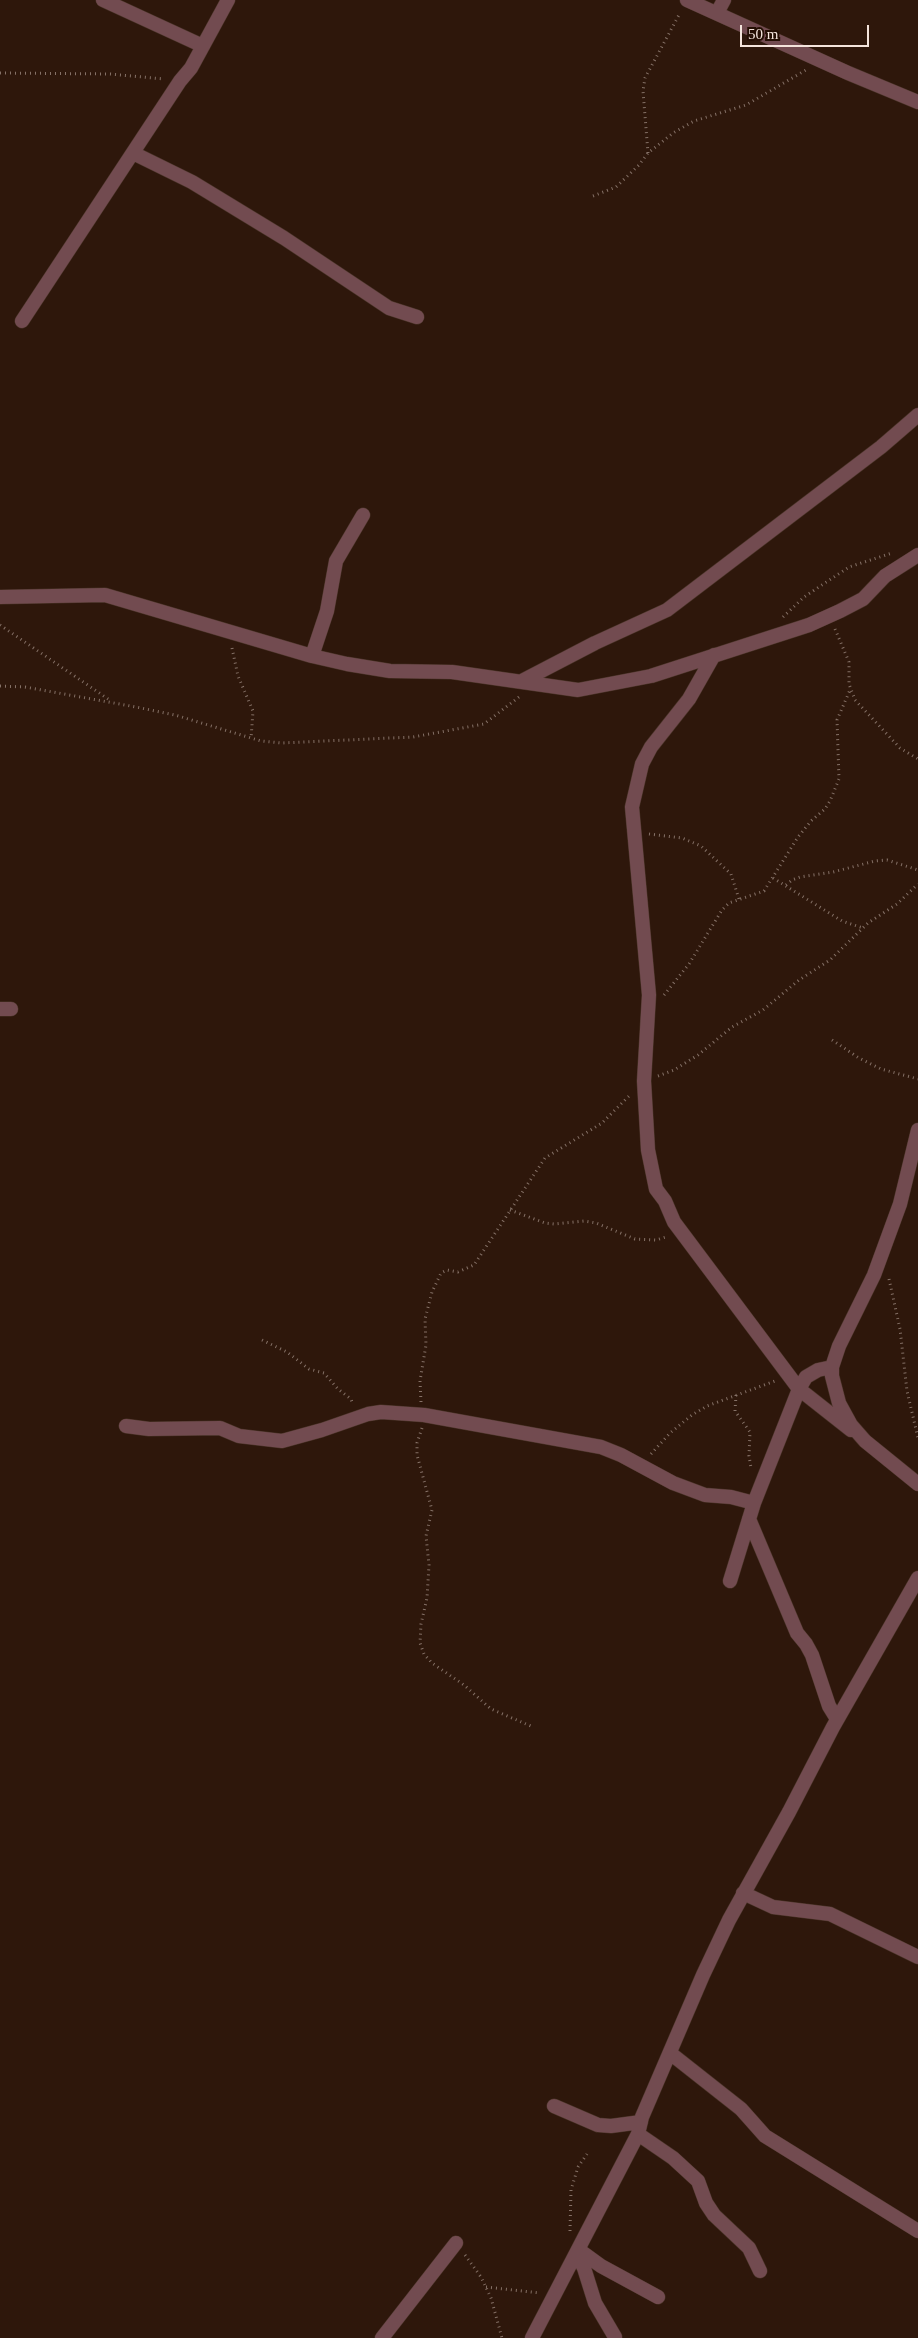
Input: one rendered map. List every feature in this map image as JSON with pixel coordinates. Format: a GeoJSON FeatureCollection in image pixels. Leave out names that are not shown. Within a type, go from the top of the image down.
{"type":"FeatureCollection","features":[{"type":"Feature","properties":{"kind":"street"},"geometry":{"type":"LineString","coordinates":[[103,0],[203,46]]}},
{"type":"Feature","properties":{"kind":"street"},"geometry":{"type":"LineString","coordinates":[[22,321],[180,81],[191,68],[228,0]]}},
{"type":"Feature","properties":{"kind":"street"},"geometry":{"type":"LineString","coordinates":[[717,13],[724,0]]}},
{"type":"Feature","properties":{"kind":"street"},"geometry":{"type":"LineString","coordinates":[[685,4],[717,13],[821,61],[918,102]]}},
{"type":"Feature","properties":{"kind":"street"},"geometry":{"type":"LineString","coordinates":[[133,153],[192,182],[284,238],[389,308],[417,317]]}},
{"type":"Feature","properties":{"kind":"street"},"geometry":{"type":"LineString","coordinates":[[522,681],[595,643],[667,610],[881,447],[918,415]]}},
{"type":"Feature","properties":{"kind":"street"},"geometry":{"type":"LineString","coordinates":[[312,656],[326,611],[336,561],[363,514]]}},
{"type":"Feature","properties":{"kind":"street"},"geometry":{"type":"LineString","coordinates":[[0,597],[105,595],[312,656],[390,671],[452,672],[578,690],[651,676],[829,616],[862,598],[885,576],[918,555]]}},
{"type":"Feature","properties":{"kind":"street"},"geometry":{"type":"LineString","coordinates":[[714,656],[689,699],[651,747],[642,764],[632,807],[649,995],[644,1082],[648,1150],[656,1189],[681,1232],[799,1389],[918,1484]]}},
{"type":"Feature","properties":{"kind":"street"},"geometry":{"type":"LineString","coordinates":[[865,1441],[851,1425],[839,1403],[833,1383],[832,1367],[846,1328],[881,1256],[900,1204],[918,1130]]}},
{"type":"Feature","properties":{"kind":"street"},"geometry":{"type":"LineString","coordinates":[[730,1581],[754,1502],[799,1389],[806,1377],[818,1370],[832,1367]]}},
{"type":"Feature","properties":{"kind":"street"},"geometry":{"type":"LineString","coordinates":[[126,1426],[149,1428],[220,1428],[239,1436],[282,1441],[322,1430],[355,1418],[381,1412],[426,1416],[601,1447],[673,1483],[704,1494],[754,1502]]}},
{"type":"Feature","properties":{"kind":"street"},"geometry":{"type":"LineString","coordinates":[[749,1518],[797,1634],[806,1644],[812,1655],[829,1706],[837,1719]]}},
{"type":"Feature","properties":{"kind":"street"},"geometry":{"type":"LineString","coordinates":[[532,2338],[577,2255],[639,2128],[703,1975],[743,1893],[789,1812],[837,1719],[918,1578]]}},
{"type":"Feature","properties":{"kind":"street"},"geometry":{"type":"LineString","coordinates":[[743,1893],[773,1907],[830,1914],[918,1957]]}},
{"type":"Feature","properties":{"kind":"street"},"geometry":{"type":"LineString","coordinates":[[670,2053],[741,2109],[765,2136],[918,2231]]}},
{"type":"Feature","properties":{"kind":"street"},"geometry":{"type":"LineString","coordinates":[[554,2106],[598,2125],[639,2128],[698,2181],[706,2202],[714,2215],[749,2248],[760,2271]]}},
{"type":"Feature","properties":{"kind":"street"},"geometry":{"type":"LineString","coordinates":[[382,2338],[456,2243]]}},
{"type":"Feature","properties":{"kind":"street"},"geometry":{"type":"LineString","coordinates":[[577,2255],[658,2296]]}},
{"type":"Feature","properties":{"kind":"street"},"geometry":{"type":"LineString","coordinates":[[577,2255],[584,2268],[595,2303],[615,2337]]}},
{"type":"Feature","properties":{"kind":"path"},"geometry":{"type":"LineString","coordinates":[[648,153],[643,91],[645,78],[685,4]]}},
{"type":"Feature","properties":{"kind":"path"},"geometry":{"type":"LineString","coordinates":[[593,196],[616,187],[639,166],[648,153],[672,134],[694,121],[746,105],[821,61]]}},
{"type":"Feature","properties":{"kind":"path"},"geometry":{"type":"LineString","coordinates":[[0,73],[110,74],[180,81]]}},
{"type":"Feature","properties":{"kind":"path"},"geometry":{"type":"LineString","coordinates":[[764,638],[804,596],[834,576],[866,560],[894,553]]}},
{"type":"Feature","properties":{"kind":"path"},"geometry":{"type":"LineString","coordinates":[[829,616],[849,662],[850,690],[855,700],[900,748],[918,759]]}},
{"type":"Feature","properties":{"kind":"path"},"geometry":{"type":"LineString","coordinates":[[0,625],[66,672],[114,703]]}},
{"type":"Feature","properties":{"kind":"path"},"geometry":{"type":"LineString","coordinates":[[231,645],[238,676],[253,711],[251,739]]}},
{"type":"Feature","properties":{"kind":"path"},"geometry":{"type":"LineString","coordinates":[[0,686],[25,687],[176,715],[251,739],[281,743],[413,737],[484,724],[538,683]]}},
{"type":"Feature","properties":{"kind":"path"},"geometry":{"type":"LineString","coordinates":[[663,997],[690,964],[722,910],[729,903],[755,896],[764,891],[798,836],[825,809],[839,778],[837,720],[850,690]]}},
{"type":"Feature","properties":{"kind":"path"},"geometry":{"type":"LineString","coordinates":[[634,836],[666,835],[701,846],[731,874],[739,899]]}},
{"type":"Feature","properties":{"kind":"path"},"geometry":{"type":"LineString","coordinates":[[786,885],[800,877],[833,872],[875,861],[887,860],[918,870]]}},
{"type":"Feature","properties":{"kind":"path"},"geometry":{"type":"LineString","coordinates":[[773,878],[842,921],[863,928]]}},
{"type":"Feature","properties":{"kind":"path"},"geometry":{"type":"LineString","coordinates":[[533,1728],[491,1709],[464,1685],[432,1663],[424,1654],[420,1643],[421,1624],[427,1598],[429,1565],[426,1536],[432,1510],[420,1471],[417,1449],[426,1416],[420,1391],[426,1345],[425,1319],[436,1283],[443,1271],[458,1272],[474,1265],[545,1158],[602,1123],[644,1082],[674,1070],[708,1047],[732,1027],[763,1010],[799,980],[830,960],[863,928],[897,904],[918,884]]}},
{"type":"Feature","properties":{"kind":"path"},"geometry":{"type":"LineString","coordinates":[[832,1040],[859,1058],[881,1069],[918,1079]]}},
{"type":"Feature","properties":{"kind":"path"},"geometry":{"type":"LineString","coordinates":[[510,1210],[544,1223],[584,1221],[596,1223],[620,1235],[636,1239],[656,1240],[681,1232]]}},
{"type":"Feature","properties":{"kind":"path"},"geometry":{"type":"LineString","coordinates":[[881,1256],[896,1308],[905,1357],[907,1390],[918,1438]]}},
{"type":"Feature","properties":{"kind":"path"},"geometry":{"type":"LineString","coordinates":[[262,1340],[286,1352],[309,1369],[327,1376],[338,1389],[351,1399],[355,1418]]}},
{"type":"Feature","properties":{"kind":"path"},"geometry":{"type":"LineString","coordinates":[[641,1466],[681,1423],[707,1406],[790,1376]]}},
{"type":"Feature","properties":{"kind":"path"},"geometry":{"type":"LineString","coordinates":[[736,1395],[735,1411],[748,1427],[750,1464],[761,1486]]}},
{"type":"Feature","properties":{"kind":"path"},"geometry":{"type":"LineString","coordinates":[[577,2255],[569,2239],[571,2190],[578,2167],[587,2154]]}},
{"type":"Feature","properties":{"kind":"path"},"geometry":{"type":"LineString","coordinates":[[456,2243],[481,2276],[502,2338]]}},
{"type":"Feature","properties":{"kind":"path"},"geometry":{"type":"LineString","coordinates":[[486,2287],[555,2295]]}}]}
